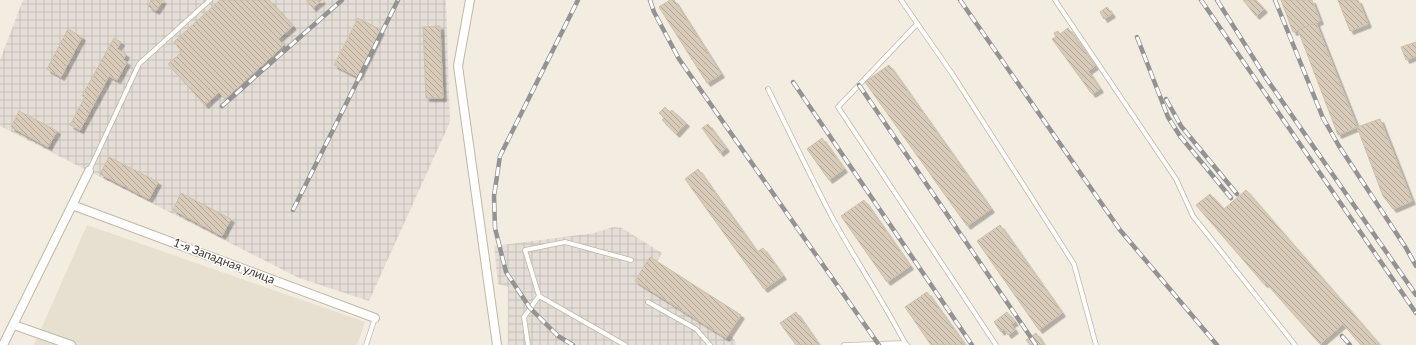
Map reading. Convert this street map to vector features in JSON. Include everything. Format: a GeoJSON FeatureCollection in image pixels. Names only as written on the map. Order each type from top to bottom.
{"type":"FeatureCollection","features":[{"type":"Feature","properties":{"kind":"street"},"geometry":{"type":"LineString","coordinates":[[470,0],[458,66],[498,345]]}},
{"type":"Feature","properties":{"kind":"street"},"geometry":{"type":"LineString","coordinates":[[3,345],[89,171]]}},
{"type":"Feature","properties":{"kind":"street","name":"1-я Западная улица"},"geometry":{"type":"LineString","coordinates":[[72,205],[375,318]]}},
{"type":"Feature","properties":{"kind":"street"},"geometry":{"type":"LineString","coordinates":[[14,324],[71,345]]}},
{"type":"Feature","properties":{"kind":"lane"},"geometry":{"type":"LineString","coordinates":[[89,171],[139,64],[210,0]]}},
{"type":"Feature","properties":{"kind":"lane"},"geometry":{"type":"LineString","coordinates":[[901,0],[953,75],[1074,264],[1096,345]]}},
{"type":"Feature","properties":{"kind":"lane"},"geometry":{"type":"LineString","coordinates":[[1055,0],[1176,179],[1193,216],[1295,345]]}},
{"type":"Feature","properties":{"kind":"lane"},"geometry":{"type":"LineString","coordinates":[[918,24],[838,107],[996,345]]}},
{"type":"Feature","properties":{"kind":"lane"},"geometry":{"type":"LineString","coordinates":[[768,89],[834,220],[906,344],[844,345]]}},
{"type":"Feature","properties":{"kind":"lane"},"geometry":{"type":"LineString","coordinates":[[625,345],[539,296],[525,250],[565,242],[631,260]]}},
{"type":"Feature","properties":{"kind":"lane"},"geometry":{"type":"LineString","coordinates":[[528,345],[524,317],[539,296]]}},
{"type":"Feature","properties":{"kind":"lane"},"geometry":{"type":"LineString","coordinates":[[648,302],[696,329],[710,345]]}},
{"type":"Feature","properties":{"kind":"lane"},"geometry":{"type":"LineString","coordinates":[[366,345],[375,318]]}},
{"type":"Feature","properties":{"kind":"shaded area"},"geometry":{"type":"Polygon","coordinates":[[[23,0],[446,0],[450,122],[369,301],[299,278],[0,126],[0,60],[23,0]]]}},
{"type":"Feature","properties":{"kind":"shaded area"},"geometry":{"type":"Polygon","coordinates":[[[87,225],[365,322],[357,345],[34,345],[87,225]]]}},
{"type":"Feature","properties":{"kind":"shaded area"},"geometry":{"type":"Polygon","coordinates":[[[614,227],[622,228],[662,253],[657,262],[741,315],[729,335],[735,340],[736,345],[508,345],[508,287],[498,284],[494,246],[594,233],[614,227]]]}},
{"type":"Feature","properties":{"kind":"building"},"geometry":{"type":"Polygon","coordinates":[[[150,0],[163,0],[156,11],[148,6],[151,1],[150,0]]]}},
{"type":"Feature","properties":{"kind":"building"},"geometry":{"type":"Polygon","coordinates":[[[220,0],[269,0],[293,26],[278,39],[284,45],[225,99],[219,92],[205,105],[168,64],[182,52],[174,42],[220,0]]]}},
{"type":"Feature","properties":{"kind":"building"},"geometry":{"type":"Polygon","coordinates":[[[306,0],[322,0],[313,8],[306,0]]]}},
{"type":"Feature","properties":{"kind":"building"},"geometry":{"type":"Polygon","coordinates":[[[670,0],[674,0],[721,74],[707,83],[659,7],[670,0]]]}},
{"type":"Feature","properties":{"kind":"building"},"geometry":{"type":"Polygon","coordinates":[[[1243,0],[1256,0],[1264,9],[1256,16],[1243,0]]]}},
{"type":"Feature","properties":{"kind":"building"},"geometry":{"type":"Polygon","coordinates":[[[1281,0],[1312,0],[1320,21],[1293,32],[1281,0]]]}},
{"type":"Feature","properties":{"kind":"building"},"geometry":{"type":"Polygon","coordinates":[[[1338,0],[1358,0],[1368,24],[1350,31],[1338,0]]]}},
{"type":"Feature","properties":{"kind":"building"},"geometry":{"type":"Polygon","coordinates":[[[1107,7],[1112,14],[1104,19],[1100,12],[1107,7]]]}},
{"type":"Feature","properties":{"kind":"building"},"geometry":{"type":"Polygon","coordinates":[[[358,18],[381,30],[358,77],[334,65],[358,18]]]}},
{"type":"Feature","properties":{"kind":"building"},"geometry":{"type":"Polygon","coordinates":[[[1316,23],[1357,127],[1338,135],[1298,30],[1316,23]]]}},
{"type":"Feature","properties":{"kind":"building"},"geometry":{"type":"Polygon","coordinates":[[[440,26],[443,98],[426,98],[423,27],[440,26]]]}},
{"type":"Feature","properties":{"kind":"building"},"geometry":{"type":"Polygon","coordinates":[[[1068,28],[1095,66],[1088,71],[1100,89],[1092,94],[1052,39],[1056,37],[1054,33],[1058,31],[1060,34],[1068,28]]]}},
{"type":"Feature","properties":{"kind":"building"},"geometry":{"type":"Polygon","coordinates":[[[68,29],[82,37],[61,77],[47,69],[68,29]]]}},
{"type":"Feature","properties":{"kind":"building"},"geometry":{"type":"Polygon","coordinates":[[[114,38],[121,42],[117,49],[126,54],[123,60],[127,62],[117,80],[109,76],[80,130],[70,125],[85,97],[82,96],[114,38]]]}},
{"type":"Feature","properties":{"kind":"building"},"geometry":{"type":"Polygon","coordinates":[[[1416,42],[1416,56],[1406,60],[1401,47],[1416,42]]]}},
{"type":"Feature","properties":{"kind":"building"},"geometry":{"type":"Polygon","coordinates":[[[889,65],[991,209],[967,226],[865,82],[889,65]]]}},
{"type":"Feature","properties":{"kind":"building"},"geometry":{"type":"Polygon","coordinates":[[[665,107],[670,112],[672,110],[686,123],[676,134],[662,120],[664,118],[659,113],[665,107]]]}},
{"type":"Feature","properties":{"kind":"building"},"geometry":{"type":"Polygon","coordinates":[[[19,111],[57,131],[48,147],[11,127],[19,111]]]}},
{"type":"Feature","properties":{"kind":"building"},"geometry":{"type":"Polygon","coordinates":[[[1380,119],[1412,201],[1393,209],[1383,196],[1357,127],[1380,119]]]}},
{"type":"Feature","properties":{"kind":"building"},"geometry":{"type":"Polygon","coordinates":[[[708,124],[726,148],[720,153],[702,128],[708,124]]]}},
{"type":"Feature","properties":{"kind":"building"},"geometry":{"type":"Polygon","coordinates":[[[822,138],[844,169],[829,180],[807,149],[822,138]]]}},
{"type":"Feature","properties":{"kind":"building"},"geometry":{"type":"Polygon","coordinates":[[[109,157],[158,182],[149,199],[100,174],[109,157]]]}},
{"type":"Feature","properties":{"kind":"building"},"geometry":{"type":"Polygon","coordinates":[[[698,169],[757,252],[763,248],[783,276],[764,289],[685,179],[698,169]]]}},
{"type":"Feature","properties":{"kind":"building"},"geometry":{"type":"Polygon","coordinates":[[[1246,190],[1380,345],[1361,345],[1343,324],[1320,344],[1266,283],[1264,284],[1196,205],[1210,194],[1224,209],[1246,190]]]}},
{"type":"Feature","properties":{"kind":"building"},"geometry":{"type":"Polygon","coordinates":[[[181,193],[231,219],[222,236],[173,210],[181,193]]]}},
{"type":"Feature","properties":{"kind":"building"},"geometry":{"type":"Polygon","coordinates":[[[864,200],[910,266],[887,282],[841,216],[864,200]]]}},
{"type":"Feature","properties":{"kind":"building"},"geometry":{"type":"Polygon","coordinates":[[[1000,225],[1062,313],[1039,330],[977,241],[1000,225]]]}},
{"type":"Feature","properties":{"kind":"building"},"geometry":{"type":"Polygon","coordinates":[[[650,257],[741,315],[726,338],[635,281],[650,257]]]}},
{"type":"Feature","properties":{"kind":"building"},"geometry":{"type":"Polygon","coordinates":[[[927,292],[965,345],[931,345],[905,307],[927,292]]]}},
{"type":"Feature","properties":{"kind":"building"},"geometry":{"type":"Polygon","coordinates":[[[796,312],[819,345],[796,345],[780,323],[796,312]]]}},
{"type":"Feature","properties":{"kind":"building"},"geometry":{"type":"Polygon","coordinates":[[[1007,312],[1015,322],[1011,324],[1015,330],[1008,335],[1004,329],[1001,332],[994,322],[1007,312]]]}},
{"type":"Feature","properties":{"kind":"building"},"geometry":{"type":"Polygon","coordinates":[[[1036,333],[1044,345],[1030,345],[1026,340],[1036,333]]]}},
{"type":"Feature","properties":{"kind":"railway"},"geometry":{"type":"LineString","coordinates":[[222,106],[342,0]]}},
{"type":"Feature","properties":{"kind":"railway"},"geometry":{"type":"LineString","coordinates":[[293,210],[398,0]]}},
{"type":"Feature","properties":{"kind":"railway"},"geometry":{"type":"LineString","coordinates":[[573,345],[558,336],[530,308],[506,272],[495,228],[494,196],[500,156],[578,0]]}},
{"type":"Feature","properties":{"kind":"railway"},"geometry":{"type":"LineString","coordinates":[[650,0],[654,12],[679,59],[879,345]]}},
{"type":"Feature","properties":{"kind":"railway"},"geometry":{"type":"LineString","coordinates":[[960,0],[1120,230],[1217,345]]}},
{"type":"Feature","properties":{"kind":"railway"},"geometry":{"type":"LineString","coordinates":[[1201,0],[1416,313]]}},
{"type":"Feature","properties":{"kind":"railway"},"geometry":{"type":"LineString","coordinates":[[1217,0],[1266,78],[1416,295]]}},
{"type":"Feature","properties":{"kind":"railway"},"geometry":{"type":"LineString","coordinates":[[1275,0],[1323,118],[1339,146],[1406,248],[1416,266]]}},
{"type":"Feature","properties":{"kind":"railway"},"geometry":{"type":"LineString","coordinates":[[1137,37],[1168,117],[1180,136],[1231,198]]}},
{"type":"Feature","properties":{"kind":"railway"},"geometry":{"type":"LineString","coordinates":[[793,82],[972,345]]}},
{"type":"Feature","properties":{"kind":"railway"},"geometry":{"type":"LineString","coordinates":[[859,85],[1036,345]]}},
{"type":"Feature","properties":{"kind":"railway"},"geometry":{"type":"LineString","coordinates":[[1166,99],[1181,126],[1237,194]]}},
{"type":"Feature","properties":{"kind":"railway"},"geometry":{"type":"LineString","coordinates":[[1342,336],[1350,345]]}}]}
